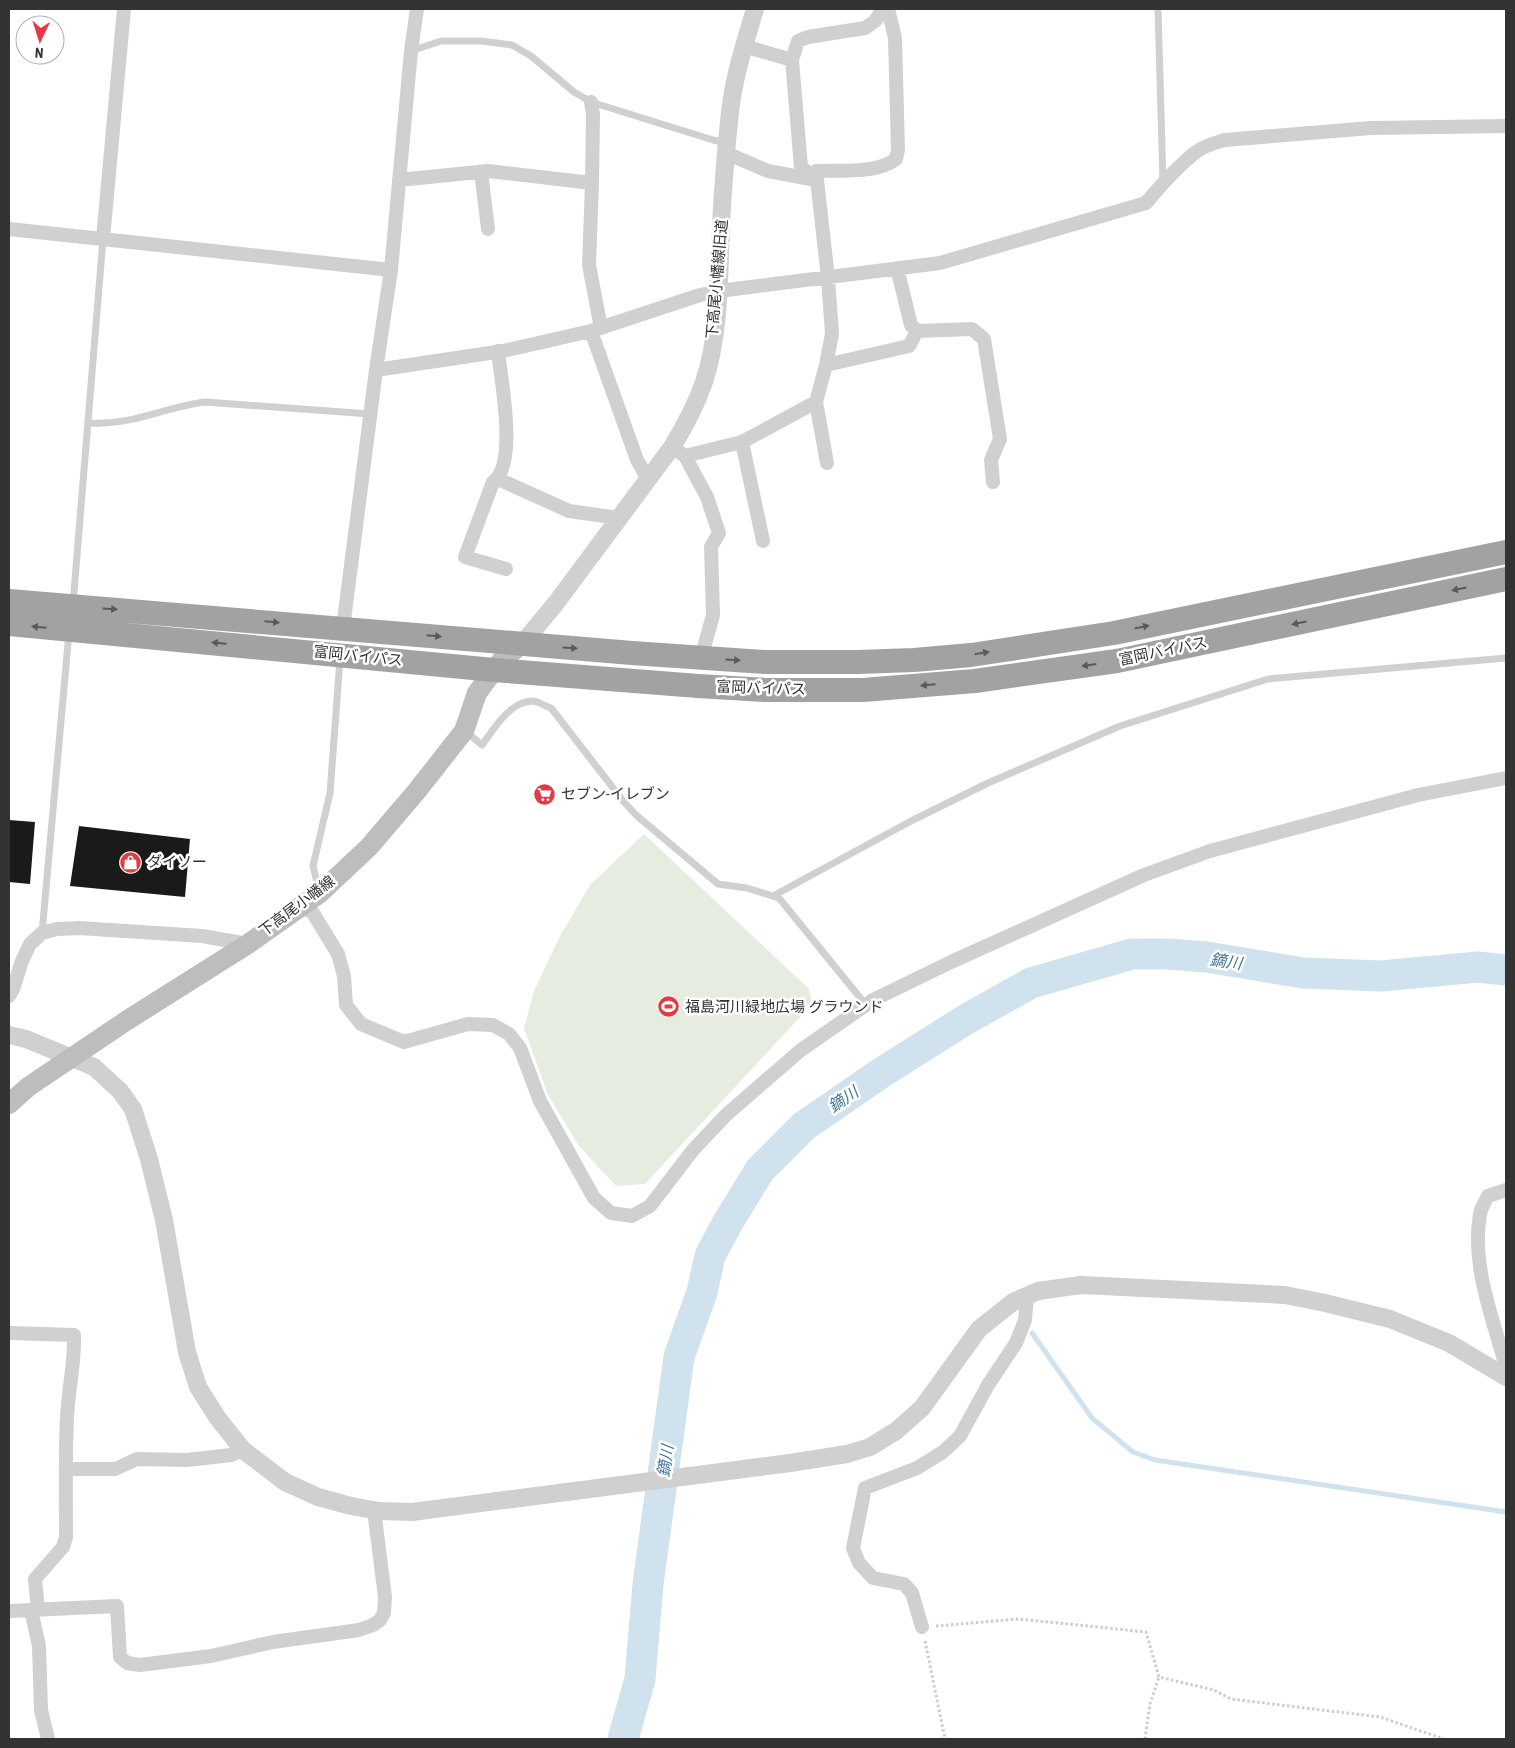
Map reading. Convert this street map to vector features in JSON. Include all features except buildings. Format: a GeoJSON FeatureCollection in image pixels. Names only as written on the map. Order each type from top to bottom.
{"type":"FeatureCollection","features":[{"type":"Feature","properties":{"kind":"highway","name":"富岡バイパス"},"geometry":{"type":"LineString","coordinates":[[9,601],[700,658],[811,663],[914,660],[971,655],[1114,633],[1506,552]]}},
{"type":"Feature","properties":{"kind":"highway","name":"富岡バイパス"},"geometry":{"type":"LineString","coordinates":[[9,624],[494,670],[736,688],[854,690],[975,681],[1118,661],[1506,579]]}},
{"type":"Feature","properties":{"kind":"main road","name":"下高尾小幡線"},"geometry":{"type":"LineString","coordinates":[[9,1104],[28,1087],[126,1021],[248,944],[320,893],[380,835],[464,731],[477,693],[494,670],[522,644]]}},
{"type":"Feature","properties":{"kind":"street"},"geometry":{"type":"LineString","coordinates":[[103,238],[124,9]]}},
{"type":"Feature","properties":{"kind":"street"},"geometry":{"type":"LineString","coordinates":[[343,628],[370,414],[391,270],[411,51],[417,9]]}},
{"type":"Feature","properties":{"kind":"street","name":"下高尾小幡線旧道"},"geometry":{"type":"LineString","coordinates":[[522,644],[556,602],[648,479],[679,451],[686,424],[704,383],[719,291],[727,148],[734,86],[755,9]]}},
{"type":"Feature","properties":{"kind":"street"},"geometry":{"type":"LineString","coordinates":[[817,180],[801,168],[792,60],[798,41],[808,37],[865,28],[875,20],[883,9]]}},
{"type":"Feature","properties":{"kind":"street"},"geometry":{"type":"LineString","coordinates":[[827,463],[816,402],[832,334],[816,171],[878,168],[889,165],[896,159],[898,150],[894,38],[888,9]]}},
{"type":"Feature","properties":{"kind":"street"},"geometry":{"type":"LineString","coordinates":[[744,46],[792,60]]}},
{"type":"Feature","properties":{"kind":"street"},"geometry":{"type":"LineString","coordinates":[[591,102],[593,114],[592,183],[588,265],[596,330],[637,460],[648,479]]}},
{"type":"Feature","properties":{"kind":"street"},"geometry":{"type":"LineString","coordinates":[[376,370],[498,351],[596,330],[700,295],[719,291],[940,263],[1146,202],[1197,151],[1225,140],[1371,128],[1506,126]]}},
{"type":"Feature","properties":{"kind":"street"},"geometry":{"type":"LineString","coordinates":[[727,148],[768,171],[817,180]]}},
{"type":"Feature","properties":{"kind":"street"},"geometry":{"type":"LineString","coordinates":[[399,180],[488,171],[592,183]]}},
{"type":"Feature","properties":{"kind":"street"},"geometry":{"type":"LineString","coordinates":[[481,172],[488,229]]}},
{"type":"Feature","properties":{"kind":"street"},"geometry":{"type":"LineString","coordinates":[[9,229],[391,270]]}},
{"type":"Feature","properties":{"kind":"street"},"geometry":{"type":"LineString","coordinates":[[897,268],[911,325],[917,331],[972,330],[984,339],[1000,439],[991,460],[993,482]]}},
{"type":"Feature","properties":{"kind":"street"},"geometry":{"type":"LineString","coordinates":[[826,365],[909,346],[917,331]]}},
{"type":"Feature","properties":{"kind":"street"},"geometry":{"type":"LineString","coordinates":[[498,351],[507,447],[501,474],[492,482],[464,557],[506,569]]}},
{"type":"Feature","properties":{"kind":"street"},"geometry":{"type":"LineString","coordinates":[[700,658],[713,615],[711,547],[719,533],[707,497],[679,451],[742,442],[816,402]]}},
{"type":"Feature","properties":{"kind":"street"},"geometry":{"type":"LineString","coordinates":[[742,442],[763,541]]}},
{"type":"Feature","properties":{"kind":"street"},"geometry":{"type":"LineString","coordinates":[[498,478],[570,511],[619,518]]}},
{"type":"Feature","properties":{"kind":"street"},"geometry":{"type":"LineString","coordinates":[[302,906],[313,913],[338,954],[344,976],[346,1005],[361,1024],[404,1042],[468,1024],[493,1025],[509,1034],[520,1048],[540,1102],[594,1198],[611,1213],[632,1216],[650,1206],[693,1150],[726,1115],[801,1050],[873,1000],[951,962],[1144,876],[1210,851],[1418,795],[1506,778]]}},
{"type":"Feature","properties":{"kind":"street"},"geometry":{"type":"LineString","coordinates":[[9,996],[30,944],[42,933],[57,929],[79,928],[202,936],[248,944]]}},
{"type":"Feature","properties":{"kind":"street"},"geometry":{"type":"LineString","coordinates":[[9,1034],[94,1067],[120,1091],[133,1109],[145,1144],[164,1220],[187,1352],[198,1387],[217,1417],[243,1450],[285,1482],[318,1497],[351,1506],[374,1510],[412,1512],[847,1454],[870,1447],[896,1431],[922,1408],[979,1329],[1013,1302],[1038,1291],[1082,1285],[1285,1295],[1390,1319],[1449,1343],[1506,1377]]}},
{"type":"Feature","properties":{"kind":"street"},"geometry":{"type":"LineString","coordinates":[[1506,1190],[1488,1196],[1481,1212],[1479,1233],[1484,1288],[1506,1367]]}},
{"type":"Feature","properties":{"kind":"street"},"geometry":{"type":"LineString","coordinates":[[922,1627],[912,1593],[904,1584],[874,1578],[858,1563],[853,1548],[865,1488],[917,1468],[943,1452],[960,1436],[988,1385],[1016,1343],[1025,1320],[1027,1296]]}},
{"type":"Feature","properties":{"kind":"street"},"geometry":{"type":"LineString","coordinates":[[9,1333],[74,1335],[72,1379],[67,1416],[66,1537],[63,1546],[35,1578],[34,1610],[39,1646],[41,1710],[48,1739]]}},
{"type":"Feature","properties":{"kind":"street"},"geometry":{"type":"LineString","coordinates":[[67,1469],[115,1469],[137,1459],[187,1460],[230,1455],[243,1450]]}},
{"type":"Feature","properties":{"kind":"street"},"geometry":{"type":"LineString","coordinates":[[9,1612],[117,1606],[120,1657],[127,1663],[140,1665],[211,1656],[273,1642],[359,1630],[373,1625],[380,1620],[384,1613],[385,1597],[374,1510]]}},
{"type":"Feature","properties":{"kind":"lane"},"geometry":{"type":"LineString","coordinates":[[1158,9],[1163,183]]}},
{"type":"Feature","properties":{"kind":"lane"},"geometry":{"type":"LineString","coordinates":[[411,51],[441,41],[481,41],[512,45],[531,56],[574,92],[591,102],[713,140],[727,148]]}},
{"type":"Feature","properties":{"kind":"lane"},"geometry":{"type":"LineString","coordinates":[[73,606],[103,238]]}},
{"type":"Feature","properties":{"kind":"lane"},"geometry":{"type":"LineString","coordinates":[[88,423],[101,424],[136,419],[190,404],[205,402],[370,414]]}},
{"type":"Feature","properties":{"kind":"lane"},"geometry":{"type":"LineString","coordinates":[[42,933],[70,630]]}},
{"type":"Feature","properties":{"kind":"lane"},"geometry":{"type":"LineString","coordinates":[[320,893],[313,866],[330,793],[341,654]]}},
{"type":"Feature","properties":{"kind":"lane"},"geometry":{"type":"LineString","coordinates":[[773,896],[911,821],[988,783],[1120,726],[1268,679],[1506,658]]}},
{"type":"Feature","properties":{"kind":"lane"},"geometry":{"type":"LineString","coordinates":[[464,731],[482,745],[508,712],[522,703],[534,701],[551,708],[636,815],[718,884],[747,888],[779,898],[866,1006]]}},
{"type":"Feature","properties":{"kind":"path"},"geometry":{"type":"LineString","coordinates":[[945,1739],[922,1627],[1018,1619],[1146,1632],[1159,1677],[1150,1704],[1144,1739]]}},
{"type":"Feature","properties":{"kind":"path"},"geometry":{"type":"LineString","coordinates":[[1159,1677],[1214,1690],[1231,1698],[1380,1717],[1444,1739]]}},
{"type":"Feature","properties":{"kind":"shaded area","name":"福島河川緑地広場 グラウンド"},"geometry":{"type":"Polygon","coordinates":[[[644,834],[809,989],[812,1004],[645,1184],[616,1186],[579,1146],[548,1095],[524,1028],[534,991],[560,936],[590,885],[644,834]]]}},
{"type":"Feature","properties":{"kind":"waterway","name":"鏑川"},"geometry":{"type":"LineString","coordinates":[[623,1739],[640,1679],[648,1584],[679,1357],[702,1292],[710,1256],[728,1222],[760,1170],[804,1126],[881,1073],[965,1020],[1031,983],[1132,954],[1207,957],[1303,973],[1381,976],[1478,967],[1506,970]]}},
{"type":"Feature","properties":{"kind":"waterway"},"geometry":{"type":"LineString","coordinates":[[1032,1333],[1092,1418],[1133,1452],[1155,1460],[1506,1512]]}},
{"type":"Feature","properties":{"kind":"place","name":"セブン-イレブン"},"geometry":{"type":"Point","coordinates":[545,794]}},
{"type":"Feature","properties":{"kind":"place","name":"ダイソー"},"geometry":{"type":"Point","coordinates":[131,862]}},
{"type":"Feature","properties":{"kind":"place","name":"福島河川緑地広場 グラウンド"},"geometry":{"type":"Point","coordinates":[669,1007]}}]}
